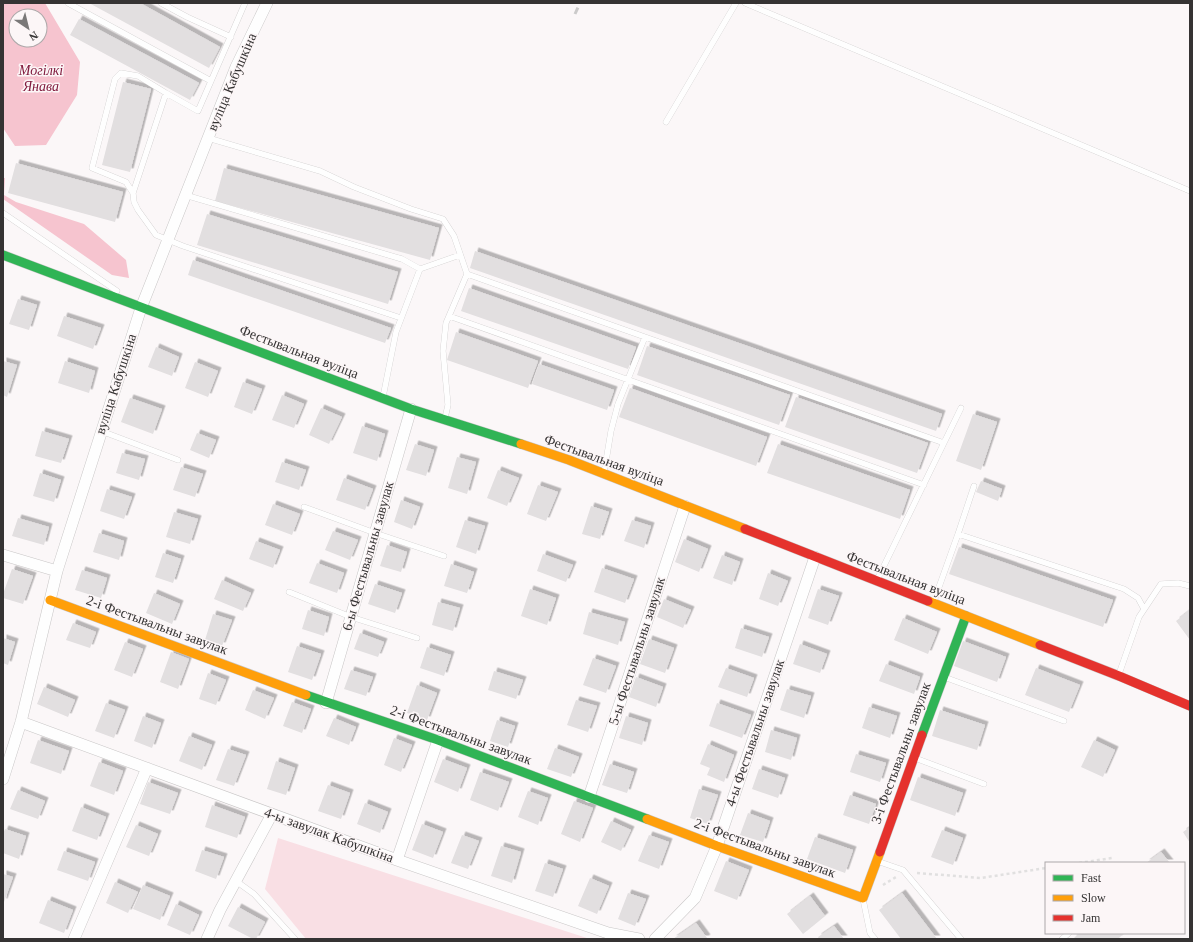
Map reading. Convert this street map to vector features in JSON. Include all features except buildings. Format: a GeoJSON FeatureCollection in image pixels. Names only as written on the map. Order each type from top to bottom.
{"type":"FeatureCollection","features":[{"type":"Feature","properties":{"kind":"street","name":"вуліца Кабушкіна"},"geometry":{"type":"LineString","coordinates":[[3,779],[21,722],[57,571],[100,431],[141,308],[236,68],[267,3]]}},
{"type":"Feature","properties":{"kind":"street","name":"Фестывальная вуліца"},"geometry":{"type":"LineString","coordinates":[[3,256],[382,399],[569,460],[1118,676],[1190,706]]}},
{"type":"Feature","properties":{"kind":"street","name":"6-ы Фестывальны завулак"},"geometry":{"type":"LineString","coordinates":[[326,703],[411,409]]}},
{"type":"Feature","properties":{"kind":"street","name":"5-ы Фестывальны завулак"},"geometry":{"type":"LineString","coordinates":[[589,797],[685,506]]}},
{"type":"Feature","properties":{"kind":"street"},"geometry":{"type":"LineString","coordinates":[[3,555],[57,571]]}},
{"type":"Feature","properties":{"kind":"street","name":"4-ы Фестывальны завулак"},"geometry":{"type":"LineString","coordinates":[[655,939],[695,898],[717,846],[815,557]]}},
{"type":"Feature","properties":{"kind":"street","name":"2-і Фестывальны завулак"},"geometry":{"type":"LineString","coordinates":[[50,600],[326,703],[438,740],[717,846],[863,898]]}},
{"type":"Feature","properties":{"kind":"street","name":"3-і Фестывальны завулак"},"geometry":{"type":"LineString","coordinates":[[863,898],[966,616]]}},
{"type":"Feature","properties":{"kind":"street","name":"4-ы завулак Кабушкіна"},"geometry":{"type":"LineString","coordinates":[[21,722],[397,860],[608,933],[639,939]]}},
{"type":"Feature","properties":{"kind":"street"},"geometry":{"type":"LineString","coordinates":[[397,860],[438,740]]}},
{"type":"Feature","properties":{"kind":"street"},"geometry":{"type":"LineString","coordinates":[[74,939],[147,768]]}},
{"type":"Feature","properties":{"kind":"street"},"geometry":{"type":"LineString","coordinates":[[207,939],[220,910],[272,814]]}},
{"type":"Feature","properties":{"kind":"lane"},"geometry":{"type":"LineString","coordinates":[[68,3],[211,82]]}},
{"type":"Feature","properties":{"kind":"lane"},"geometry":{"type":"LineString","coordinates":[[161,3],[187,17],[231,37]]}},
{"type":"Feature","properties":{"kind":"lane"},"geometry":{"type":"LineString","coordinates":[[133,193],[126,182],[92,168],[115,79],[122,73],[138,76],[198,111],[245,3]]}},
{"type":"Feature","properties":{"kind":"lane"},"geometry":{"type":"LineString","coordinates":[[666,122],[736,3]]}},
{"type":"Feature","properties":{"kind":"lane"},"geometry":{"type":"LineString","coordinates":[[745,3],[1190,191]]}},
{"type":"Feature","properties":{"kind":"lane"},"geometry":{"type":"LineString","coordinates":[[166,93],[133,193],[134,202],[138,210],[156,235],[183,246],[401,318]]}},
{"type":"Feature","properties":{"kind":"lane"},"geometry":{"type":"LineString","coordinates":[[208,138],[320,171],[354,187],[411,209],[443,219],[454,236],[467,274],[446,323],[443,351],[448,404],[444,420]]}},
{"type":"Feature","properties":{"kind":"lane"},"geometry":{"type":"LineString","coordinates":[[185,195],[402,259],[420,269],[460,255]]}},
{"type":"Feature","properties":{"kind":"lane"},"geometry":{"type":"LineString","coordinates":[[3,213],[141,308]]}},
{"type":"Feature","properties":{"kind":"lane"},"geometry":{"type":"LineString","coordinates":[[382,399],[396,332],[420,269]]}},
{"type":"Feature","properties":{"kind":"lane"},"geometry":{"type":"LineString","coordinates":[[467,274],[944,443]]}},
{"type":"Feature","properties":{"kind":"lane"},"geometry":{"type":"LineString","coordinates":[[449,316],[924,485]]}},
{"type":"Feature","properties":{"kind":"lane"},"geometry":{"type":"LineString","coordinates":[[604,474],[610,431],[618,404],[645,337]]}},
{"type":"Feature","properties":{"kind":"lane"},"geometry":{"type":"LineString","coordinates":[[877,581],[961,408]]}},
{"type":"Feature","properties":{"kind":"lane"},"geometry":{"type":"LineString","coordinates":[[100,431],[178,460]]}},
{"type":"Feature","properties":{"kind":"lane"},"geometry":{"type":"LineString","coordinates":[[934,604],[974,486]]}},
{"type":"Feature","properties":{"kind":"lane"},"geometry":{"type":"LineString","coordinates":[[304,507],[444,556]]}},
{"type":"Feature","properties":{"kind":"lane"},"geometry":{"type":"LineString","coordinates":[[958,534],[1124,589],[1138,598],[1144,609]]}},
{"type":"Feature","properties":{"kind":"lane"},"geometry":{"type":"LineString","coordinates":[[1118,676],[1139,617],[1161,584],[1178,583],[1190,586]]}},
{"type":"Feature","properties":{"kind":"lane"},"geometry":{"type":"LineString","coordinates":[[289,592],[351,617],[417,638]]}},
{"type":"Feature","properties":{"kind":"lane"},"geometry":{"type":"LineString","coordinates":[[944,677],[1064,721]]}},
{"type":"Feature","properties":{"kind":"lane"},"geometry":{"type":"LineString","coordinates":[[915,758],[984,784]]}},
{"type":"Feature","properties":{"kind":"lane"},"geometry":{"type":"LineString","coordinates":[[877,860],[903,870],[961,939]]}},
{"type":"Feature","properties":{"kind":"lane"},"geometry":{"type":"LineString","coordinates":[[236,881],[254,894],[295,939]]}},
{"type":"Feature","properties":{"kind":"lane"},"geometry":{"type":"LineString","coordinates":[[863,898],[870,933],[875,939]]}},
{"type":"Feature","properties":{"kind":"path"},"geometry":{"type":"LineString","coordinates":[[1086,862],[1112,858]]}},
{"type":"Feature","properties":{"kind":"path"},"geometry":{"type":"LineString","coordinates":[[881,887],[904,872],[981,878],[1045,868]]}},
{"type":"Feature","properties":{"kind":"shaded area"},"geometry":{"type":"Polygon","coordinates":[[[278,838],[590,939],[306,939],[265,889],[278,838]]]}},
{"type":"Feature","properties":{"kind":"green space","name":"Могілкі Янава"},"geometry":{"type":"Polygon","coordinates":[[[3,3],[45,3],[48,8],[8,8],[8,48],[48,48],[48,8],[80,62],[77,95],[46,145],[15,146],[3,128],[3,3]]]}},
{"type":"Feature","properties":{"kind":"green space"},"geometry":{"type":"Polygon","coordinates":[[[3,178],[5,178],[4,195],[16,202],[84,224],[126,260],[129,278],[112,275],[3,199],[3,178]]]}},
{"type":"Feature","properties":{"kind":"railway"},"geometry":{"type":"LineString","coordinates":[[575,14],[580,3]]}},
{"type":"Feature","properties":{"kind":"traffic: fast"},"geometry":{"type":"LineString","coordinates":[[3,255],[411,409],[521,444]]}},
{"type":"Feature","properties":{"kind":"traffic: fast"},"geometry":{"type":"LineString","coordinates":[[922,735],[966,616]]}},
{"type":"Feature","properties":{"kind":"traffic: fast"},"geometry":{"type":"LineString","coordinates":[[306,695],[438,740],[647,819]]}},
{"type":"Feature","properties":{"kind":"traffic: slow"},"geometry":{"type":"LineString","coordinates":[[521,444],[569,460],[745,529]]}},
{"type":"Feature","properties":{"kind":"traffic: slow"},"geometry":{"type":"LineString","coordinates":[[50,600],[306,695]]}},
{"type":"Feature","properties":{"kind":"traffic: slow"},"geometry":{"type":"LineString","coordinates":[[928,601],[1040,645]]}},
{"type":"Feature","properties":{"kind":"traffic: slow"},"geometry":{"type":"LineString","coordinates":[[647,819],[717,846],[863,898],[880,852]]}},
{"type":"Feature","properties":{"kind":"traffic: jam"},"geometry":{"type":"LineString","coordinates":[[745,529],[928,601]]}},
{"type":"Feature","properties":{"kind":"traffic: jam"},"geometry":{"type":"LineString","coordinates":[[1040,645],[1190,706]]}},
{"type":"Feature","properties":{"kind":"traffic: jam"},"geometry":{"type":"LineString","coordinates":[[880,852],[922,735]]}}]}
